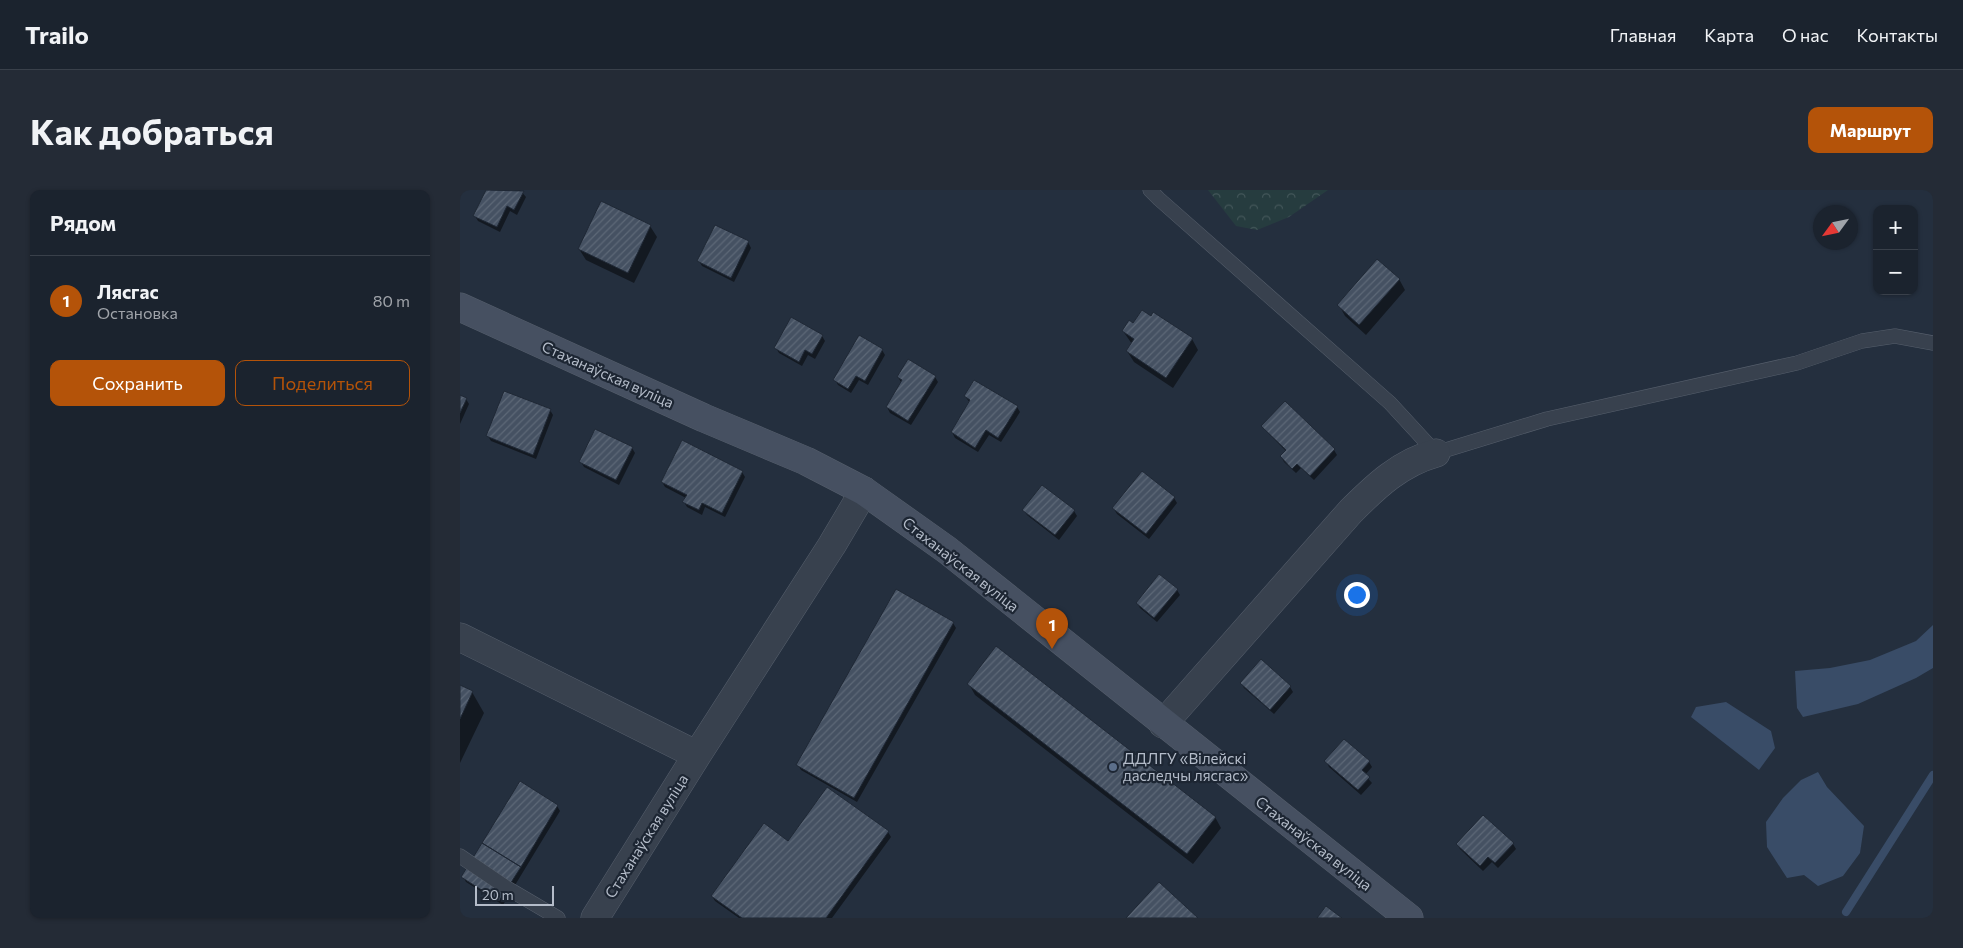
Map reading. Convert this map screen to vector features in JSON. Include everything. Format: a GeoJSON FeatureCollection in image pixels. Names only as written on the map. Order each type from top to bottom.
{"type":"FeatureCollection","features":[{"type":"Feature","properties":{"kind":"street","name":"Стаханаўская вуліца"},"geometry":{"type":"LineString","coordinates":[[460,307],[704,418],[806,461],[864,491],[946,550],[1409,918]]}},
{"type":"Feature","properties":{"kind":"street"},"geometry":{"type":"LineString","coordinates":[[1163,724],[1378,484],[1405,465],[1436,453]]}},
{"type":"Feature","properties":{"kind":"street","name":"Стаханаўская вуліца"},"geometry":{"type":"LineString","coordinates":[[595,918],[832,545],[864,491]]}},
{"type":"Feature","properties":{"kind":"street"},"geometry":{"type":"LineString","coordinates":[[460,637],[697,755]]}},
{"type":"Feature","properties":{"kind":"lane"},"geometry":{"type":"LineString","coordinates":[[1150,190],[1390,403],[1436,453],[1547,419],[1797,363],[1862,341],[1894,336],[1933,344]]}},
{"type":"Feature","properties":{"kind":"lane"},"geometry":{"type":"LineString","coordinates":[[460,856],[507,888],[558,918]]}},
{"type":"Feature","properties":{"kind":"green space"},"geometry":{"type":"Polygon","coordinates":[[[1208,190],[1328,190],[1289,217],[1257,230],[1236,226],[1208,190]]]}},
{"type":"Feature","properties":{"kind":"water"},"geometry":{"type":"Polygon","coordinates":[[[1933,625],[1933,668],[1916,678],[1858,704],[1803,717],[1797,708],[1795,671],[1830,668],[1870,660],[1916,641],[1933,625]]]}},
{"type":"Feature","properties":{"kind":"water"},"geometry":{"type":"Polygon","coordinates":[[[1726,702],[1771,731],[1775,748],[1759,770],[1691,717],[1696,707],[1726,702]]]}},
{"type":"Feature","properties":{"kind":"water"},"geometry":{"type":"Polygon","coordinates":[[[1818,772],[1827,787],[1864,826],[1860,853],[1843,876],[1818,886],[1804,875],[1787,878],[1767,847],[1766,822],[1783,798],[1801,780],[1818,772]]]}},
{"type":"Feature","properties":{"kind":"building"},"geometry":{"type":"Polygon","coordinates":[[[486,190],[524,191],[514,210],[507,206],[497,227],[473,216],[486,190]]]}},
{"type":"Feature","properties":{"kind":"building"},"geometry":{"type":"Polygon","coordinates":[[[601,201],[651,225],[628,273],[578,249],[601,201]]]}},
{"type":"Feature","properties":{"kind":"building"},"geometry":{"type":"Polygon","coordinates":[[[715,225],[749,241],[731,278],[697,261],[715,225]]]}},
{"type":"Feature","properties":{"kind":"building"},"geometry":{"type":"Polygon","coordinates":[[[1377,259],[1400,279],[1359,325],[1337,305],[1377,259]]]}},
{"type":"Feature","properties":{"kind":"building"},"geometry":{"type":"Polygon","coordinates":[[[1142,310],[1151,316],[1153,312],[1193,338],[1166,378],[1126,351],[1134,339],[1122,331],[1129,320],[1133,323],[1142,310]]]}},
{"type":"Feature","properties":{"kind":"building"},"geometry":{"type":"Polygon","coordinates":[[[791,317],[823,335],[812,354],[805,350],[799,362],[774,348],[791,317]]]}},
{"type":"Feature","properties":{"kind":"building"},"geometry":{"type":"Polygon","coordinates":[[[859,335],[883,349],[865,381],[856,376],[848,389],[833,380],[859,335]]]}},
{"type":"Feature","properties":{"kind":"building"},"geometry":{"type":"Polygon","coordinates":[[[908,359],[936,376],[908,421],[886,407],[902,380],[897,377],[908,359]]]}},
{"type":"Feature","properties":{"kind":"building"},"geometry":{"type":"Polygon","coordinates":[[[974,380],[1018,406],[998,438],[986,430],[975,448],[951,432],[970,400],[964,396],[974,380]]]}},
{"type":"Feature","properties":{"kind":"building"},"geometry":{"type":"Polygon","coordinates":[[[504,391],[551,409],[533,455],[486,436],[504,391]]]}},
{"type":"Feature","properties":{"kind":"building"},"geometry":{"type":"Polygon","coordinates":[[[460,395],[467,398],[460,413],[460,395]]]}},
{"type":"Feature","properties":{"kind":"building"},"geometry":{"type":"Polygon","coordinates":[[[1285,401],[1335,449],[1310,476],[1297,464],[1292,469],[1280,456],[1286,450],[1261,426],[1285,401]]]}},
{"type":"Feature","properties":{"kind":"building"},"geometry":{"type":"Polygon","coordinates":[[[595,429],[633,447],[616,480],[579,462],[595,429]]]}},
{"type":"Feature","properties":{"kind":"building"},"geometry":{"type":"Polygon","coordinates":[[[682,440],[743,471],[722,513],[702,503],[699,510],[682,502],[687,495],[661,482],[682,440]]]}},
{"type":"Feature","properties":{"kind":"building"},"geometry":{"type":"Polygon","coordinates":[[[1142,471],[1175,497],[1146,534],[1112,508],[1142,471]]]}},
{"type":"Feature","properties":{"kind":"building"},"geometry":{"type":"Polygon","coordinates":[[[1042,485],[1075,510],[1055,535],[1022,510],[1042,485]]]}},
{"type":"Feature","properties":{"kind":"building"},"geometry":{"type":"Polygon","coordinates":[[[1159,574],[1178,589],[1154,618],[1136,603],[1159,574]]]}},
{"type":"Feature","properties":{"kind":"building"},"geometry":{"type":"Polygon","coordinates":[[[896,589],[954,622],[854,798],[796,765],[896,589]]]}},
{"type":"Feature","properties":{"kind":"building","name":"ДДЛГУ «Вілейскі даследчы лясгас»"},"geometry":{"type":"Polygon","coordinates":[[[996,646],[1216,817],[1187,854],[967,684],[996,646]]]}},
{"type":"Feature","properties":{"kind":"building"},"geometry":{"type":"Polygon","coordinates":[[[1261,659],[1291,686],[1270,710],[1240,683],[1261,659]]]}},
{"type":"Feature","properties":{"kind":"building"},"geometry":{"type":"Polygon","coordinates":[[[460,685],[473,691],[460,719],[460,685]]]}},
{"type":"Feature","properties":{"kind":"building"},"geometry":{"type":"Polygon","coordinates":[[[1344,739],[1370,761],[1362,770],[1370,777],[1358,790],[1324,761],[1344,739]]]}},
{"type":"Feature","properties":{"kind":"building"},"geometry":{"type":"Polygon","coordinates":[[[520,781],[558,805],[521,867],[482,843],[520,781]]]}},
{"type":"Feature","properties":{"kind":"building"},"geometry":{"type":"Polygon","coordinates":[[[827,787],[889,831],[826,918],[742,918],[711,896],[764,823],[788,841],[827,787]]]}},
{"type":"Feature","properties":{"kind":"building"},"geometry":{"type":"Polygon","coordinates":[[[1483,815],[1514,843],[1495,863],[1488,857],[1480,866],[1456,844],[1483,815]]]}},
{"type":"Feature","properties":{"kind":"building"},"geometry":{"type":"Polygon","coordinates":[[[482,843],[521,867],[499,901],[461,877],[482,843]]]}},
{"type":"Feature","properties":{"kind":"building"},"geometry":{"type":"Polygon","coordinates":[[[1159,882],[1198,918],[1126,918],[1159,882]]]}},
{"type":"Feature","properties":{"kind":"building"},"geometry":{"type":"Polygon","coordinates":[[[1326,906],[1342,918],[1317,918],[1326,906]]]}},
{"type":"Feature","properties":{"kind":"waterway"},"geometry":{"type":"LineString","coordinates":[[1846,912],[1933,775]]}},
{"type":"Feature","properties":{"kind":"place","name":"Лясгас"},"geometry":{"type":"Point","coordinates":[1052,649]}},
{"type":"Feature","properties":{"kind":"place","name":"ДДЛГУ «Вілейскі даследчы лясгас»"},"geometry":{"type":"Point","coordinates":[1113,767]}}]}
